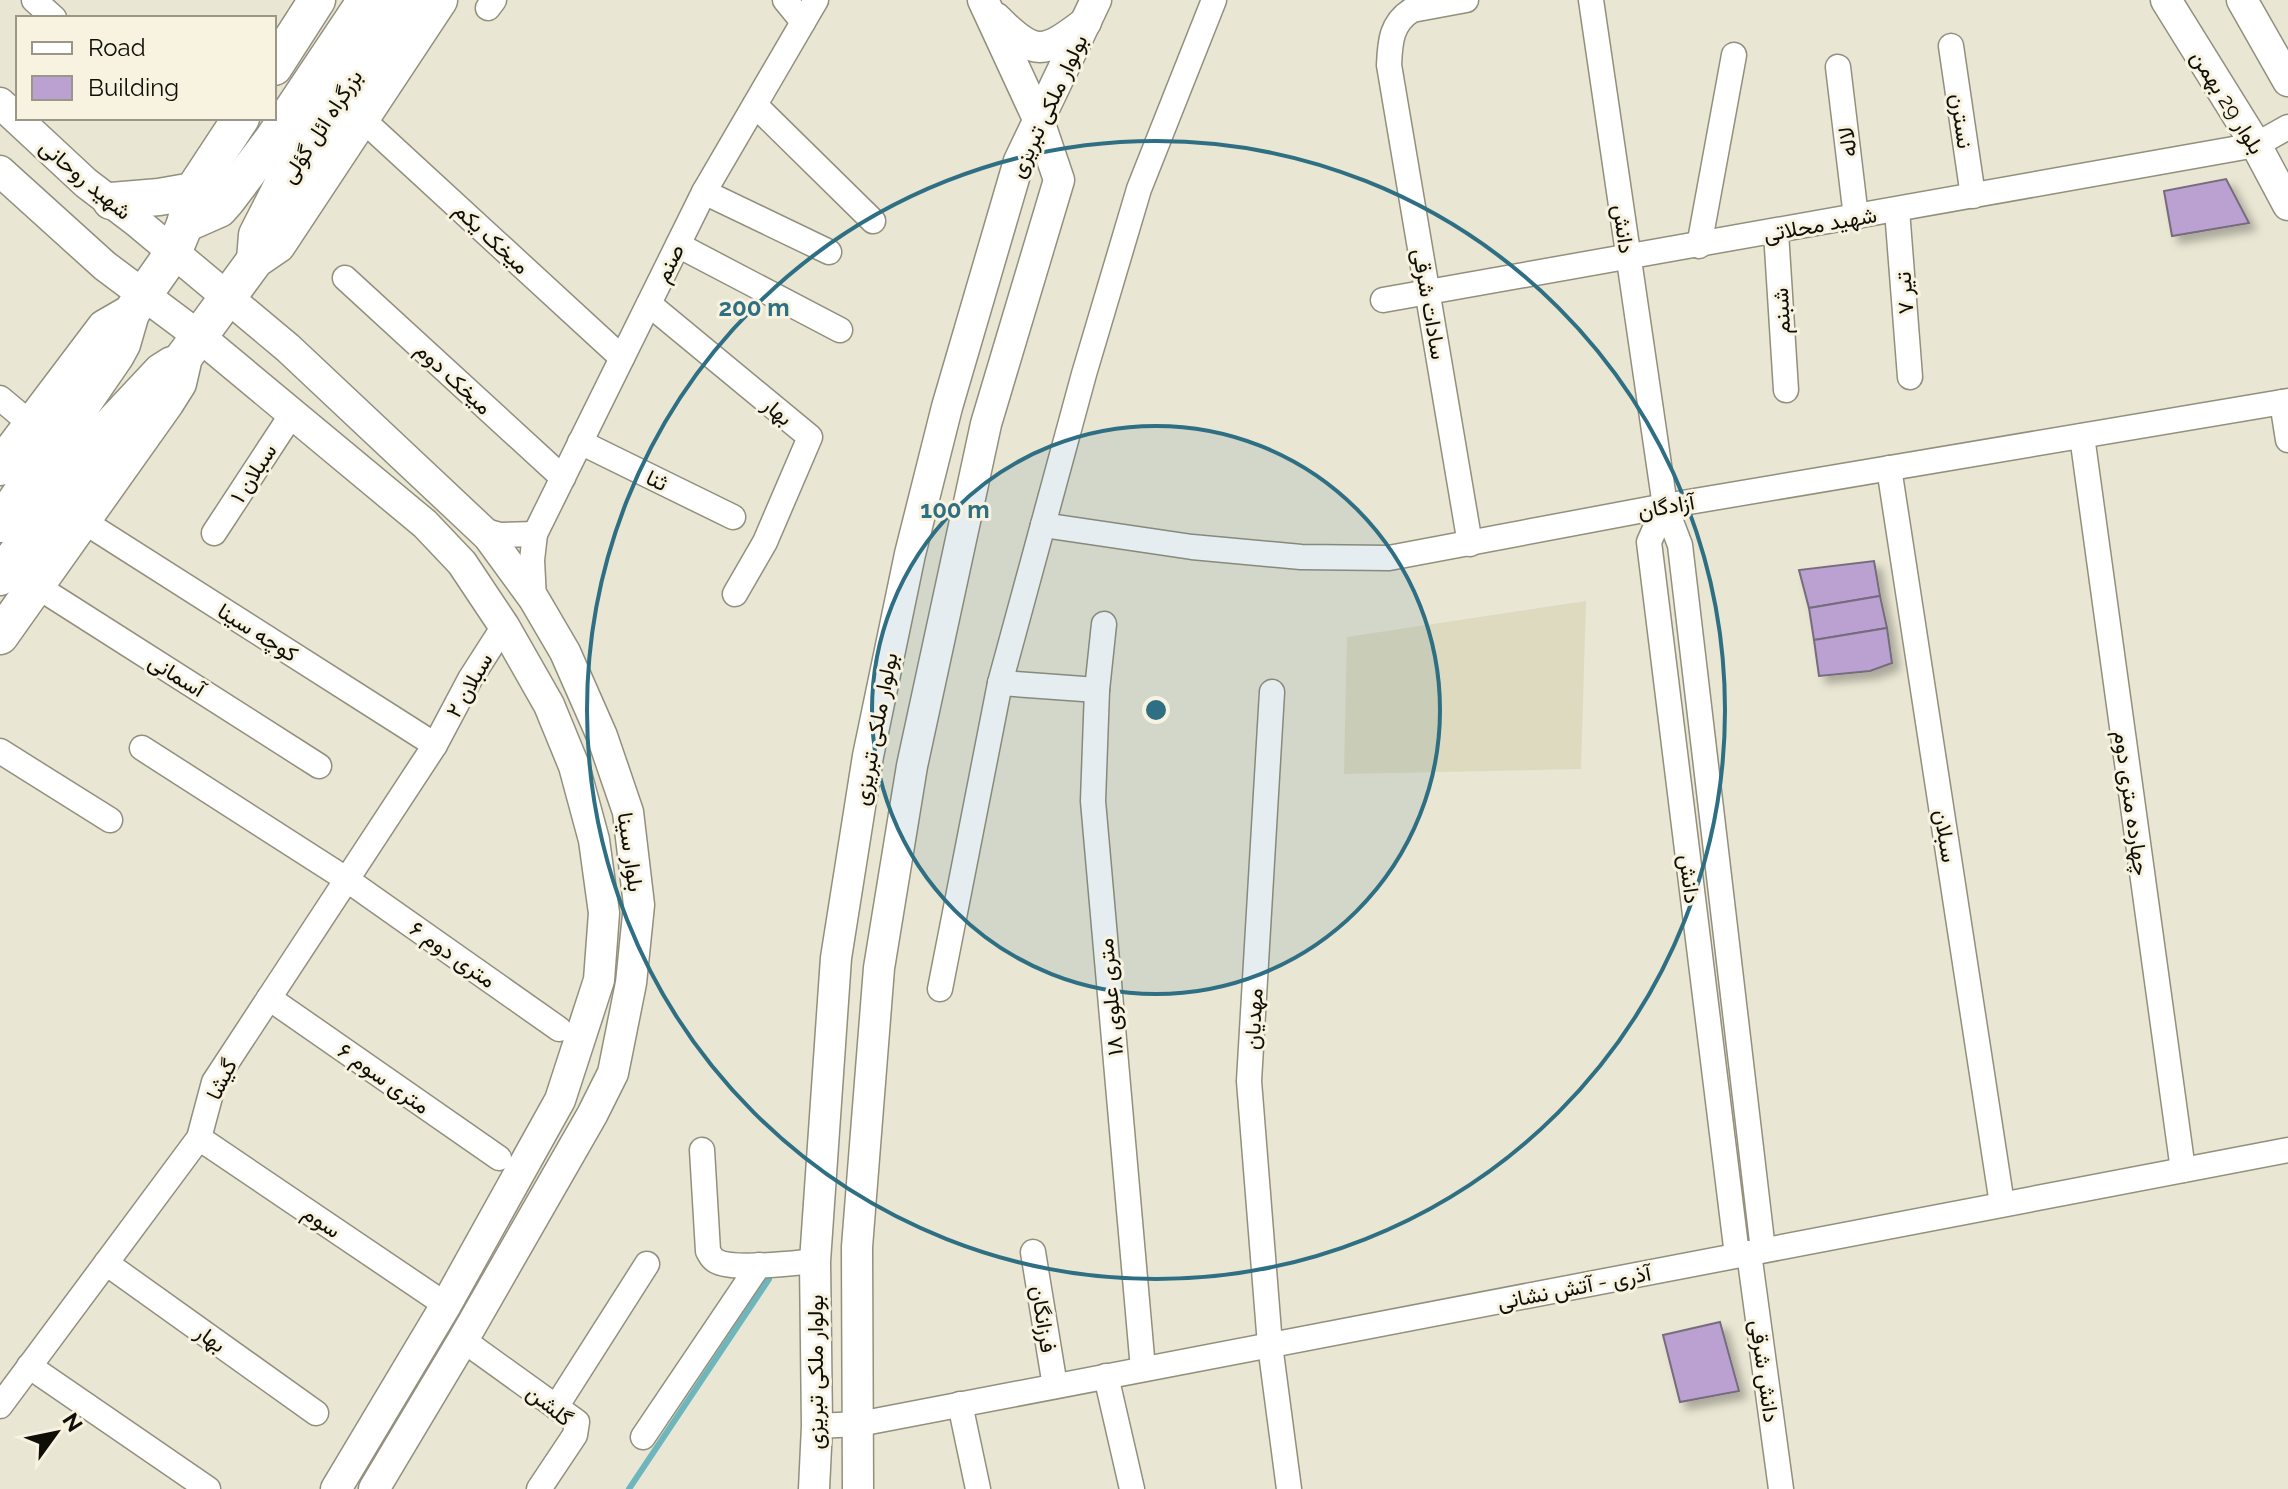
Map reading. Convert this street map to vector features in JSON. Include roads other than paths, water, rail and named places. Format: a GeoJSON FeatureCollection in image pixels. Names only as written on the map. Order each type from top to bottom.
{"type":"FeatureCollection","features":[{"type":"Feature","properties":{"kind":"highway"},"geometry":{"type":"LineString","coordinates":[[276,64],[317,0]]}},
{"type":"Feature","properties":{"kind":"highway","name":"بزرگراه ائل گؤلی"},"geometry":{"type":"LineString","coordinates":[[184,222],[219,209],[227,200],[273,139],[366,0]]}},
{"type":"Feature","properties":{"kind":"highway","name":"بزرگراه ائل گؤلی"},"geometry":{"type":"LineString","coordinates":[[255,260],[257,235],[291,168],[403,0]]}},
{"type":"Feature","properties":{"kind":"highway"},"geometry":{"type":"LineString","coordinates":[[0,636],[178,383],[192,347],[255,260],[277,245],[439,0]]}},
{"type":"Feature","properties":{"kind":"highway"},"geometry":{"type":"LineString","coordinates":[[0,577],[88,427],[137,304],[240,120]]}},
{"type":"Feature","properties":{"kind":"highway"},"geometry":{"type":"LineString","coordinates":[[111,201],[159,197],[184,222]]}},
{"type":"Feature","properties":{"kind":"highway"},"geometry":{"type":"LineString","coordinates":[[0,467],[105,328],[137,304]]}},
{"type":"Feature","properties":{"kind":"highway"},"geometry":{"type":"LineString","coordinates":[[0,524],[88,427],[192,347]]}},
{"type":"Feature","properties":{"kind":"main road","name":"بلوار 29 بهمن"},"geometry":{"type":"LineString","coordinates":[[2166,0],[2256,145],[2288,205]]}},
{"type":"Feature","properties":{"kind":"main road"},"geometry":{"type":"LineString","coordinates":[[2242,0],[2288,81]]}},
{"type":"Feature","properties":{"kind":"main road"},"geometry":{"type":"LineString","coordinates":[[985,4],[1012,35],[1036,48],[1060,42],[1092,11]]}},
{"type":"Feature","properties":{"kind":"main road"},"geometry":{"type":"LineString","coordinates":[[985,4],[1039,121]]}},
{"type":"Feature","properties":{"kind":"main road","name":"بولوار ملکی تبریزی"},"geometry":{"type":"LineString","coordinates":[[814,1489],[817,1426],[815,1261],[836,958],[868,756],[914,539],[947,407],[1019,161],[1092,11]]}},
{"type":"Feature","properties":{"kind":"main road"},"geometry":{"type":"LineString","coordinates":[[1002,44],[1011,88],[1019,161]]}},
{"type":"Feature","properties":{"kind":"main road","name":"شهید روحانی"},"geometry":{"type":"LineString","coordinates":[[0,103],[16,118]]}},
{"type":"Feature","properties":{"kind":"main road","name":"شهید روحانی"},"geometry":{"type":"LineString","coordinates":[[18,120],[86,183],[111,201],[184,222],[228,297]]}},
{"type":"Feature","properties":{"kind":"main road","name":"بولوار ملکی تبریزی"},"geometry":{"type":"LineString","coordinates":[[858,1489],[857,1247],[879,968],[912,766],[986,424],[1059,180],[1039,121]]}},
{"type":"Feature","properties":{"kind":"main road"},"geometry":{"type":"LineString","coordinates":[[0,171],[96,258],[137,304]]}},
{"type":"Feature","properties":{"kind":"main road","name":"بلوار سینا"},"geometry":{"type":"LineString","coordinates":[[228,297],[288,348],[482,530],[534,599],[565,652],[602,736],[628,812],[639,905],[631,983],[613,1073],[463,1340],[374,1489]]}},
{"type":"Feature","properties":{"kind":"main road","name":"بلوار سینا"},"geometry":{"type":"LineString","coordinates":[[137,304],[192,347],[292,414],[425,524],[462,563],[504,626],[549,705],[574,766],[594,840],[604,913],[599,980],[560,1100],[446,1305],[336,1489]]}},
{"type":"Feature","properties":{"kind":"main road"},"geometry":{"type":"LineString","coordinates":[[560,1100],[592,1115]]}},
{"type":"Feature","properties":{"kind":"street"},"geometry":{"type":"LineString","coordinates":[[34,0],[52,16]]}},
{"type":"Feature","properties":{"kind":"street"},"geometry":{"type":"LineString","coordinates":[[785,0],[803,22]]}},
{"type":"Feature","properties":{"kind":"street","name":"صنم"},"geometry":{"type":"LineString","coordinates":[[535,534],[704,192],[816,0]]}},
{"type":"Feature","properties":{"kind":"street"},"geometry":{"type":"LineString","coordinates":[[940,989],[1000,683],[1084,374],[1139,189],[1214,0]]}},
{"type":"Feature","properties":{"kind":"street","name":"سادات شرقی"},"geometry":{"type":"LineString","coordinates":[[1466,0],[1405,14],[1392,33],[1389,65],[1470,544]]}},
{"type":"Feature","properties":{"kind":"street","name":"دانش"},"geometry":{"type":"LineString","coordinates":[[1591,0],[1665,506],[1680,545],[1750,1253]]}},
{"type":"Feature","properties":{"kind":"street","name":"نسترن"},"geometry":{"type":"LineString","coordinates":[[1951,46],[1973,196]]}},
{"type":"Feature","properties":{"kind":"street"},"geometry":{"type":"LineString","coordinates":[[1699,246],[1734,55]]}},
{"type":"Feature","properties":{"kind":"street","name":"لاله"},"geometry":{"type":"LineString","coordinates":[[1838,67],[1856,217]]}},
{"type":"Feature","properties":{"kind":"street"},"geometry":{"type":"LineString","coordinates":[[755,105],[873,221]]}},
{"type":"Feature","properties":{"kind":"street","name":"میخک یکم"},"geometry":{"type":"LineString","coordinates":[[361,118],[622,358]]}},
{"type":"Feature","properties":{"kind":"street","name":"شهید محلاتی"},"geometry":{"type":"LineString","coordinates":[[1383,300],[2256,145],[2288,127]]}},
{"type":"Feature","properties":{"kind":"street"},"geometry":{"type":"LineString","coordinates":[[704,192],[829,252]]}},
{"type":"Feature","properties":{"kind":"street","name":"۷ تیر"},"geometry":{"type":"LineString","coordinates":[[1897,210],[1910,377]]}},
{"type":"Feature","properties":{"kind":"street","name":"شبنم"},"geometry":{"type":"LineString","coordinates":[[1776,232],[1786,390]]}},
{"type":"Feature","properties":{"kind":"street"},"geometry":{"type":"LineString","coordinates":[[678,245],[840,330]]}},
{"type":"Feature","properties":{"kind":"street","name":"میخک دوم"},"geometry":{"type":"LineString","coordinates":[[345,278],[563,478]]}},
{"type":"Feature","properties":{"kind":"street","name":"بهار"},"geometry":{"type":"LineString","coordinates":[[649,304],[810,437],[765,542],[735,594]]}},
{"type":"Feature","properties":{"kind":"street"},"geometry":{"type":"LineString","coordinates":[[0,398],[31,424]]}},
{"type":"Feature","properties":{"kind":"street"},"geometry":{"type":"LineString","coordinates":[[2285,402],[2288,440]]}},
{"type":"Feature","properties":{"kind":"street","name":"آزادگان"},"geometry":{"type":"LineString","coordinates":[[1043,525],[1192,547],[1301,557],[1389,558],[1665,506],[2285,402]]}},
{"type":"Feature","properties":{"kind":"street","name":"سبلان ۱"},"geometry":{"type":"LineString","coordinates":[[214,533],[292,414]]}},
{"type":"Feature","properties":{"kind":"street","name":"چهارده متری دوم"},"geometry":{"type":"LineString","coordinates":[[2082,436],[2183,1170]]}},
{"type":"Feature","properties":{"kind":"street","name":"ثنا"},"geometry":{"type":"LineString","coordinates":[[580,442],[733,517]]}},
{"type":"Feature","properties":{"kind":"street","name":"سبلان"},"geometry":{"type":"LineString","coordinates":[[1889,468],[2002,1204]]}},
{"type":"Feature","properties":{"kind":"street","name":"کوچه سینا"},"geometry":{"type":"LineString","coordinates":[[80,519],[435,745]]}},
{"type":"Feature","properties":{"kind":"street"},"geometry":{"type":"LineString","coordinates":[[482,530],[500,535],[535,534],[532,560],[534,599]]}},
{"type":"Feature","properties":{"kind":"street","name":"آسمانی"},"geometry":{"type":"LineString","coordinates":[[35,585],[319,766]]}},
{"type":"Feature","properties":{"kind":"street","name":"۱۸ متری علوی"},"geometry":{"type":"LineString","coordinates":[[1104,624],[1097,690],[1093,801],[1143,1369]]}},
{"type":"Feature","properties":{"kind":"street","name":"سبلان ۲"},"geometry":{"type":"LineString","coordinates":[[435,745],[470,679],[504,626]]}},
{"type":"Feature","properties":{"kind":"street"},"geometry":{"type":"LineString","coordinates":[[1000,683],[1097,690]]}},
{"type":"Feature","properties":{"kind":"street","name":"مهدیان"},"geometry":{"type":"LineString","coordinates":[[1272,692],[1249,1081],[1270,1345],[1289,1489]]}},
{"type":"Feature","properties":{"kind":"street","name":"گیشا"},"geometry":{"type":"LineString","coordinates":[[0,1406],[199,1138],[214,1082],[435,745]]}},
{"type":"Feature","properties":{"kind":"street","name":"۶ متری دوم"},"geometry":{"type":"LineString","coordinates":[[142,748],[346,879],[559,1029]]}},
{"type":"Feature","properties":{"kind":"street"},"geometry":{"type":"LineString","coordinates":[[0,751],[110,820]]}},
{"type":"Feature","properties":{"kind":"street","name":"۶ متری سوم"},"geometry":{"type":"LineString","coordinates":[[269,998],[499,1158]]}},
{"type":"Feature","properties":{"kind":"street","name":"سوم"},"geometry":{"type":"LineString","coordinates":[[199,1138],[446,1305]]}},
{"type":"Feature","properties":{"kind":"street"},"geometry":{"type":"LineString","coordinates":[[702,1150],[708,1251],[712,1259],[759,1265],[815,1261]]}},
{"type":"Feature","properties":{"kind":"street","name":"آذرى - آتش نشانى"},"geometry":{"type":"LineString","coordinates":[[817,1426],[859,1424],[2288,1150]]}},
{"type":"Feature","properties":{"kind":"street","name":"فرزانگان"},"geometry":{"type":"LineString","coordinates":[[1033,1252],[1055,1386]]}},
{"type":"Feature","properties":{"kind":"street","name":"دانش شرقی"},"geometry":{"type":"LineString","coordinates":[[1750,1253],[1781,1489]]}},
{"type":"Feature","properties":{"kind":"street","name":"بهار"},"geometry":{"type":"LineString","coordinates":[[106,1263],[316,1413]]}},
{"type":"Feature","properties":{"kind":"street"},"geometry":{"type":"LineString","coordinates":[[556,1407],[647,1264]]}},
{"type":"Feature","properties":{"kind":"street"},"geometry":{"type":"LineString","coordinates":[[643,1437],[759,1265]]}},
{"type":"Feature","properties":{"kind":"street","name":"گلشن"},"geometry":{"type":"LineString","coordinates":[[463,1340],[577,1422],[575,1435],[539,1489]]}},
{"type":"Feature","properties":{"kind":"street"},"geometry":{"type":"LineString","coordinates":[[29,1366],[208,1489]]}},
{"type":"Feature","properties":{"kind":"street"},"geometry":{"type":"LineString","coordinates":[[1106,1376],[1132,1489]]}},
{"type":"Feature","properties":{"kind":"street"},"geometry":{"type":"LineString","coordinates":[[960,1404],[978,1489]]}},
{"type":"Feature","properties":{"kind":"waterway"},"geometry":{"type":"LineString","coordinates":[[629,1489],[769,1279]]}}]}
